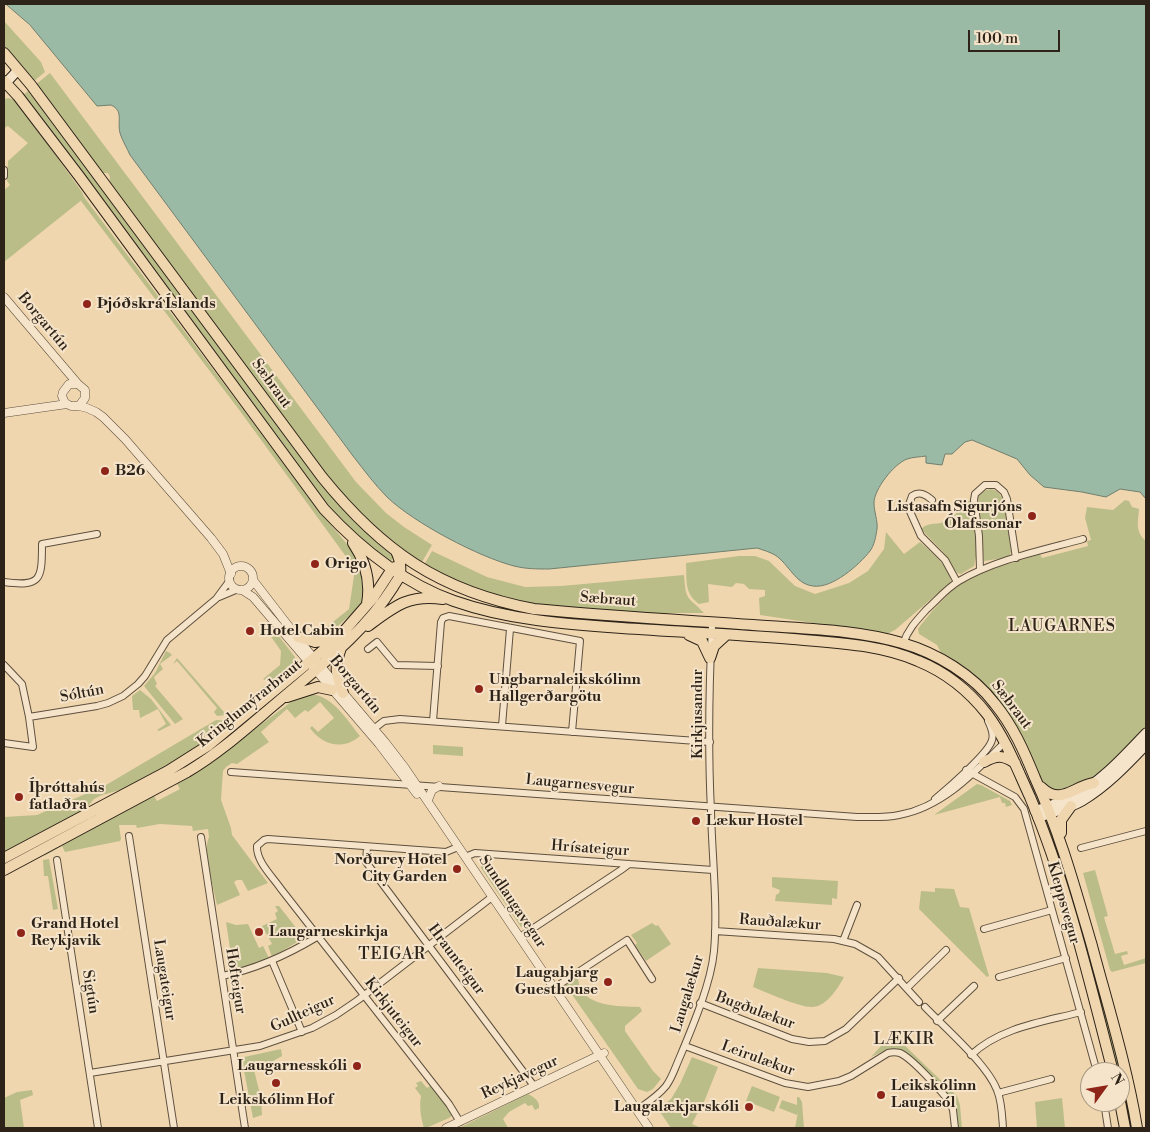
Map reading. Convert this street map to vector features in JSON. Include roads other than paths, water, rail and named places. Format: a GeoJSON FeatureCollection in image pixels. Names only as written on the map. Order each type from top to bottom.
{"type":"FeatureCollection","features":[{"type":"Feature","properties":{"kind":"main road","name":"Sæbraut"},"geometry":{"type":"LineString","coordinates":[[4,53],[322,477],[355,516],[418,567],[449,584],[480,596],[525,607],[856,634],[904,644],[940,659],[980,687],[994,702],[1020,743],[1063,846],[1128,1081],[1137,1128]]}},
{"type":"Feature","properties":{"kind":"main road"},"geometry":{"type":"LineString","coordinates":[[4,83],[18,70]]}},
{"type":"Feature","properties":{"kind":"main road","name":"Sæbraut"},"geometry":{"type":"LineString","coordinates":[[4,83],[79,176],[308,489],[345,532],[366,550],[397,570],[452,600],[509,616],[598,626],[849,644],[881,649],[917,660],[945,675],[970,695],[1005,742],[1037,814],[1062,886],[1110,1062]]}},
{"type":"Feature","properties":{"kind":"main road"},"geometry":{"type":"LineString","coordinates":[[345,532],[363,560],[367,570],[369,594],[367,605]]}},
{"type":"Feature","properties":{"kind":"main road"},"geometry":{"type":"LineString","coordinates":[[395,550],[397,570],[409,565],[418,567]]}},
{"type":"Feature","properties":{"kind":"main road","name":"Kringlumýrarbraut"},"geometry":{"type":"LineString","coordinates":[[4,858],[193,756],[230,729],[340,643],[367,605],[397,570]]}},
{"type":"Feature","properties":{"kind":"main road","name":"Kringlumýrarbraut"},"geometry":{"type":"LineString","coordinates":[[340,643],[354,637],[386,597],[397,570]]}},
{"type":"Feature","properties":{"kind":"main road"},"geometry":{"type":"LineString","coordinates":[[354,637],[399,604],[411,599],[452,600]]}},
{"type":"Feature","properties":{"kind":"main road"},"geometry":{"type":"LineString","coordinates":[[681,632],[702,641],[708,649],[710,658]]}},
{"type":"Feature","properties":{"kind":"main road"},"geometry":{"type":"LineString","coordinates":[[710,658],[714,646],[726,635]]}},
{"type":"Feature","properties":{"kind":"main road"},"geometry":{"type":"LineString","coordinates":[[298,637],[314,642],[340,643],[336,671],[343,693]]}},
{"type":"Feature","properties":{"kind":"main road"},"geometry":{"type":"LineString","coordinates":[[237,737],[248,720],[313,665]]}},
{"type":"Feature","properties":{"kind":"main road","name":"Kringlumýrarbraut"},"geometry":{"type":"LineString","coordinates":[[4,870],[187,772],[216,754],[279,701],[313,665]]}},
{"type":"Feature","properties":{"kind":"main road"},"geometry":{"type":"LineString","coordinates":[[279,701],[318,688],[332,690]]}},
{"type":"Feature","properties":{"kind":"main road"},"geometry":{"type":"LineString","coordinates":[[1005,742],[1009,735],[1010,726]]}},
{"type":"Feature","properties":{"kind":"main road"},"geometry":{"type":"LineString","coordinates":[[1049,810],[1094,783],[1112,768],[1146,733]]}},
{"type":"Feature","properties":{"kind":"main road"},"geometry":{"type":"LineString","coordinates":[[1037,814],[1071,806],[1085,799],[1104,785],[1146,744]]}},
{"type":"Feature","properties":{"kind":"main road"},"geometry":{"type":"LineString","coordinates":[[984,762],[999,756],[1006,757],[1015,763]]}},
{"type":"Feature","properties":{"kind":"main road"},"geometry":{"type":"LineString","coordinates":[[1038,784],[1048,794],[1064,796],[1083,785],[1094,783]]}},
{"type":"Feature","properties":{"kind":"main road"},"geometry":{"type":"LineString","coordinates":[[1063,846],[1061,820],[1071,806]]}},
{"type":"Feature","properties":{"kind":"main road"},"geometry":{"type":"LineString","coordinates":[[1122,1112],[1125,1128]]}},
{"type":"Feature","properties":{"kind":"street"},"geometry":{"type":"LineString","coordinates":[[4,170],[4,176]]}},
{"type":"Feature","properties":{"kind":"street","name":"Borgartún"},"geometry":{"type":"LineString","coordinates":[[4,297],[60,364],[84,388],[86,396],[96,412],[124,439],[201,527],[222,554],[251,571],[253,580],[298,637],[313,665],[343,693],[371,731]]}},
{"type":"Feature","properties":{"kind":"street","name":"Borgartún"},"geometry":{"type":"LineString","coordinates":[[60,364],[64,391],[63,399],[67,404],[74,407],[79,406],[96,412]]}},
{"type":"Feature","properties":{"kind":"street"},"geometry":{"type":"LineString","coordinates":[[45,406],[70,384],[78,384]]}},
{"type":"Feature","properties":{"kind":"street"},"geometry":{"type":"LineString","coordinates":[[79,406],[83,403],[86,396]]}},
{"type":"Feature","properties":{"kind":"street"},"geometry":{"type":"LineString","coordinates":[[4,413],[67,404]]}},
{"type":"Feature","properties":{"kind":"street"},"geometry":{"type":"LineString","coordinates":[[980,570],[979,536],[974,500],[978,490],[985,485],[996,485],[1004,492],[1009,507],[1016,558]]}},
{"type":"Feature","properties":{"kind":"street"},"geometry":{"type":"LineString","coordinates":[[932,500],[919,493],[912,496],[908,507],[921,536],[945,560],[957,582]]}},
{"type":"Feature","properties":{"kind":"street"},"geometry":{"type":"LineString","coordinates":[[4,582],[25,584],[35,580],[42,568],[42,544],[97,534]]}},
{"type":"Feature","properties":{"kind":"street"},"geometry":{"type":"LineString","coordinates":[[904,644],[906,634],[914,623],[939,597],[957,582],[980,570],[1083,540]]}},
{"type":"Feature","properties":{"kind":"street","name":"Borgartún"},"geometry":{"type":"LineString","coordinates":[[222,554],[232,586],[252,597],[313,665],[332,690],[405,768],[413,784]]}},
{"type":"Feature","properties":{"kind":"street"},"geometry":{"type":"LineString","coordinates":[[230,577],[234,569],[240,566]]}},
{"type":"Feature","properties":{"kind":"street","name":"Sóltún"},"geometry":{"type":"LineString","coordinates":[[216,599],[230,577]]}},
{"type":"Feature","properties":{"kind":"street"},"geometry":{"type":"LineString","coordinates":[[240,590],[249,587],[253,580]]}},
{"type":"Feature","properties":{"kind":"street","name":"Sóltún"},"geometry":{"type":"LineString","coordinates":[[29,716],[97,706],[123,696],[145,676],[167,640],[216,599],[229,592],[240,590]]}},
{"type":"Feature","properties":{"kind":"street"},"geometry":{"type":"LineString","coordinates":[[433,722],[441,622],[445,617],[449,616],[580,641],[572,732]]}},
{"type":"Feature","properties":{"kind":"street","name":"Kirkjusandur"},"geometry":{"type":"LineString","coordinates":[[711,807],[710,658],[712,625],[715,622]]}},
{"type":"Feature","properties":{"kind":"street"},"geometry":{"type":"LineString","coordinates":[[502,726],[510,629]]}},
{"type":"Feature","properties":{"kind":"street"},"geometry":{"type":"LineString","coordinates":[[368,650],[377,642],[396,665],[438,666]]}},
{"type":"Feature","properties":{"kind":"street"},"geometry":{"type":"LineString","coordinates":[[4,665],[22,684],[33,747],[4,743]]}},
{"type":"Feature","properties":{"kind":"street","name":"Laugarnesvegur"},"geometry":{"type":"LineString","coordinates":[[925,806],[986,751],[993,740],[991,727],[982,709]]}},
{"type":"Feature","properties":{"kind":"street"},"geometry":{"type":"LineString","coordinates":[[371,731],[390,720],[502,726],[710,742]]}},
{"type":"Feature","properties":{"kind":"street","name":"Laugarnesvegur"},"geometry":{"type":"LineString","coordinates":[[231,772],[711,807],[882,817],[901,815],[945,796],[972,774],[1005,742]]}},
{"type":"Feature","properties":{"kind":"street","name":"Kleppsvegur"},"geometry":{"type":"LineString","coordinates":[[966,770],[1012,795],[1021,803],[1024,809],[1095,1062]]}},
{"type":"Feature","properties":{"kind":"street","name":"Sundlaugavegur"},"geometry":{"type":"LineString","coordinates":[[413,784],[428,800],[444,823],[447,831]]}},
{"type":"Feature","properties":{"kind":"street","name":"Sundlaugavegur"},"geometry":{"type":"LineString","coordinates":[[413,784],[554,988],[654,1128]]}},
{"type":"Feature","properties":{"kind":"street"},"geometry":{"type":"LineString","coordinates":[[428,800],[432,790],[439,786]]}},
{"type":"Feature","properties":{"kind":"street","name":"Laugalækur"},"geometry":{"type":"LineString","coordinates":[[639,1108],[654,1098],[668,1084],[685,1046],[711,970],[715,931],[711,807]]}},
{"type":"Feature","properties":{"kind":"street"},"geometry":{"type":"LineString","coordinates":[[1081,848],[1146,831]]}},
{"type":"Feature","properties":{"kind":"street","name":"Laugateigur"},"geometry":{"type":"LineString","coordinates":[[129,836],[174,1128]]}},
{"type":"Feature","properties":{"kind":"street","name":"Hofteigur"},"geometry":{"type":"LineString","coordinates":[[201,837],[245,1128]]}},
{"type":"Feature","properties":{"kind":"street","name":"Kirkjuteigur"},"geometry":{"type":"LineString","coordinates":[[367,847],[268,839],[257,846],[257,852],[317,937],[453,1109],[460,1122]]}},
{"type":"Feature","properties":{"kind":"street"},"geometry":{"type":"LineString","coordinates":[[367,847],[446,852],[458,847]]}},
{"type":"Feature","properties":{"kind":"street","name":"Hraunteigur"},"geometry":{"type":"LineString","coordinates":[[367,847],[366,862],[534,1086]]}},
{"type":"Feature","properties":{"kind":"street","name":"Hrísateigur"},"geometry":{"type":"LineString","coordinates":[[465,857],[475,853],[713,870]]}},
{"type":"Feature","properties":{"kind":"street","name":"Sigtún"},"geometry":{"type":"LineString","coordinates":[[57,860],[98,1128]]}},
{"type":"Feature","properties":{"kind":"street"},"geometry":{"type":"LineString","coordinates":[[520,937],[629,864]]}},
{"type":"Feature","properties":{"kind":"street","name":"Gullteigur"},"geometry":{"type":"LineString","coordinates":[[90,1073],[260,1046],[302,1032],[336,1015],[364,996],[492,897]]}},
{"type":"Feature","properties":{"kind":"street"},"geometry":{"type":"LineString","coordinates":[[843,941],[857,905]]}},
{"type":"Feature","properties":{"kind":"street"},"geometry":{"type":"LineString","coordinates":[[984,929],[1052,910]]}},
{"type":"Feature","properties":{"kind":"street","name":"Rauðalækur"},"geometry":{"type":"LineString","coordinates":[[715,931],[843,941],[855,944],[878,957],[919,1002]]}},
{"type":"Feature","properties":{"kind":"street"},"geometry":{"type":"LineString","coordinates":[[222,976],[239,973],[272,961],[317,937]]}},
{"type":"Feature","properties":{"kind":"street"},"geometry":{"type":"LineString","coordinates":[[554,988],[626,940],[652,979]]}},
{"type":"Feature","properties":{"kind":"street"},"geometry":{"type":"LineString","coordinates":[[907,988],[946,950]]}},
{"type":"Feature","properties":{"kind":"street"},"geometry":{"type":"LineString","coordinates":[[1000,977],[1066,958]]}},
{"type":"Feature","properties":{"kind":"street"},"geometry":{"type":"LineString","coordinates":[[272,961],[302,1032]]}},
{"type":"Feature","properties":{"kind":"street","name":"Bugðulækur"},"geometry":{"type":"LineString","coordinates":[[700,1004],[792,1039],[809,1042],[824,1041],[846,1029],[899,978]]}},
{"type":"Feature","properties":{"kind":"street"},"geometry":{"type":"LineString","coordinates":[[938,1021],[974,986]]}},
{"type":"Feature","properties":{"kind":"street"},"geometry":{"type":"LineString","coordinates":[[924,1007],[988,1074],[998,1093],[1002,1106],[1003,1128]]}},
{"type":"Feature","properties":{"kind":"street"},"geometry":{"type":"LineString","coordinates":[[971,1055],[995,1036],[1081,1012]]}},
{"type":"Feature","properties":{"kind":"street","name":"Leirulækur"},"geometry":{"type":"LineString","coordinates":[[685,1046],[785,1083],[808,1087],[839,1081],[857,1073],[888,1053],[895,1052],[901,1054],[922,1073],[950,1102],[955,1128]]}},
{"type":"Feature","properties":{"kind":"street","name":"Reykjavegur"},"geometry":{"type":"LineString","coordinates":[[446,1128],[602,1054]]}},
{"type":"Feature","properties":{"kind":"street"},"geometry":{"type":"LineString","coordinates":[[998,1093],[1051,1079]]}},
{"type":"Feature","properties":{"kind":"street","name":"Sundlaugavegur"},"geometry":{"type":"LineString","coordinates":[[639,1108],[649,1128]]}},
{"type":"Feature","properties":{"kind":"street"},"geometry":{"type":"LineString","coordinates":[[1106,1112],[1108,1128]]}},
{"type":"Feature","properties":{"kind":"place","name":"Þjóðskrá Íslands"},"geometry":{"type":"Point","coordinates":[87,304]}},
{"type":"Feature","properties":{"kind":"place","name":"B26"},"geometry":{"type":"Point","coordinates":[105,471]}},
{"type":"Feature","properties":{"kind":"place","name":"Listasafn Sigurjóns Ólafssonar"},"geometry":{"type":"Point","coordinates":[1032,516]}},
{"type":"Feature","properties":{"kind":"place","name":"Origo"},"geometry":{"type":"Point","coordinates":[315,564]}},
{"type":"Feature","properties":{"kind":"place","name":"Hotel Cabin"},"geometry":{"type":"Point","coordinates":[250,631]}},
{"type":"Feature","properties":{"kind":"place","name":"Ungbarnaleikskólinn Hallgerðargötu"},"geometry":{"type":"Point","coordinates":[479,689]}},
{"type":"Feature","properties":{"kind":"place","name":"Íþróttahús fatlaðra"},"geometry":{"type":"Point","coordinates":[19,797]}},
{"type":"Feature","properties":{"kind":"place","name":"Lækur Hostel"},"geometry":{"type":"Point","coordinates":[696,821]}},
{"type":"Feature","properties":{"kind":"place","name":"Norðurey Hotel City Garden"},"geometry":{"type":"Point","coordinates":[457,869]}},
{"type":"Feature","properties":{"kind":"place","name":"Laugarneskirkja"},"geometry":{"type":"Point","coordinates":[259,932]}},
{"type":"Feature","properties":{"kind":"place","name":"Grand Hotel Reykjavik"},"geometry":{"type":"Point","coordinates":[21,933]}},
{"type":"Feature","properties":{"kind":"place","name":"Laugabjarg Guesthouse"},"geometry":{"type":"Point","coordinates":[608,982]}},
{"type":"Feature","properties":{"kind":"place","name":"Laugarnesskóli"},"geometry":{"type":"Point","coordinates":[357,1066]}},
{"type":"Feature","properties":{"kind":"place","name":"Leikskólinn Hof"},"geometry":{"type":"Point","coordinates":[276,1083]}},
{"type":"Feature","properties":{"kind":"place","name":"Leikskólinn Laugasól"},"geometry":{"type":"Point","coordinates":[881,1095]}},
{"type":"Feature","properties":{"kind":"place","name":"Laugalækjarskóli"},"geometry":{"type":"Point","coordinates":[749,1107]}},
{"type":"Feature","properties":{"kind":"district","name":"LAUGARNES"},"geometry":{"type":"Point","coordinates":[1062,627]}},
{"type":"Feature","properties":{"kind":"district","name":"TEIGAR"},"geometry":{"type":"Point","coordinates":[392,955]}},
{"type":"Feature","properties":{"kind":"district","name":"LÆKIR"},"geometry":{"type":"Point","coordinates":[904,1040]}}]}
